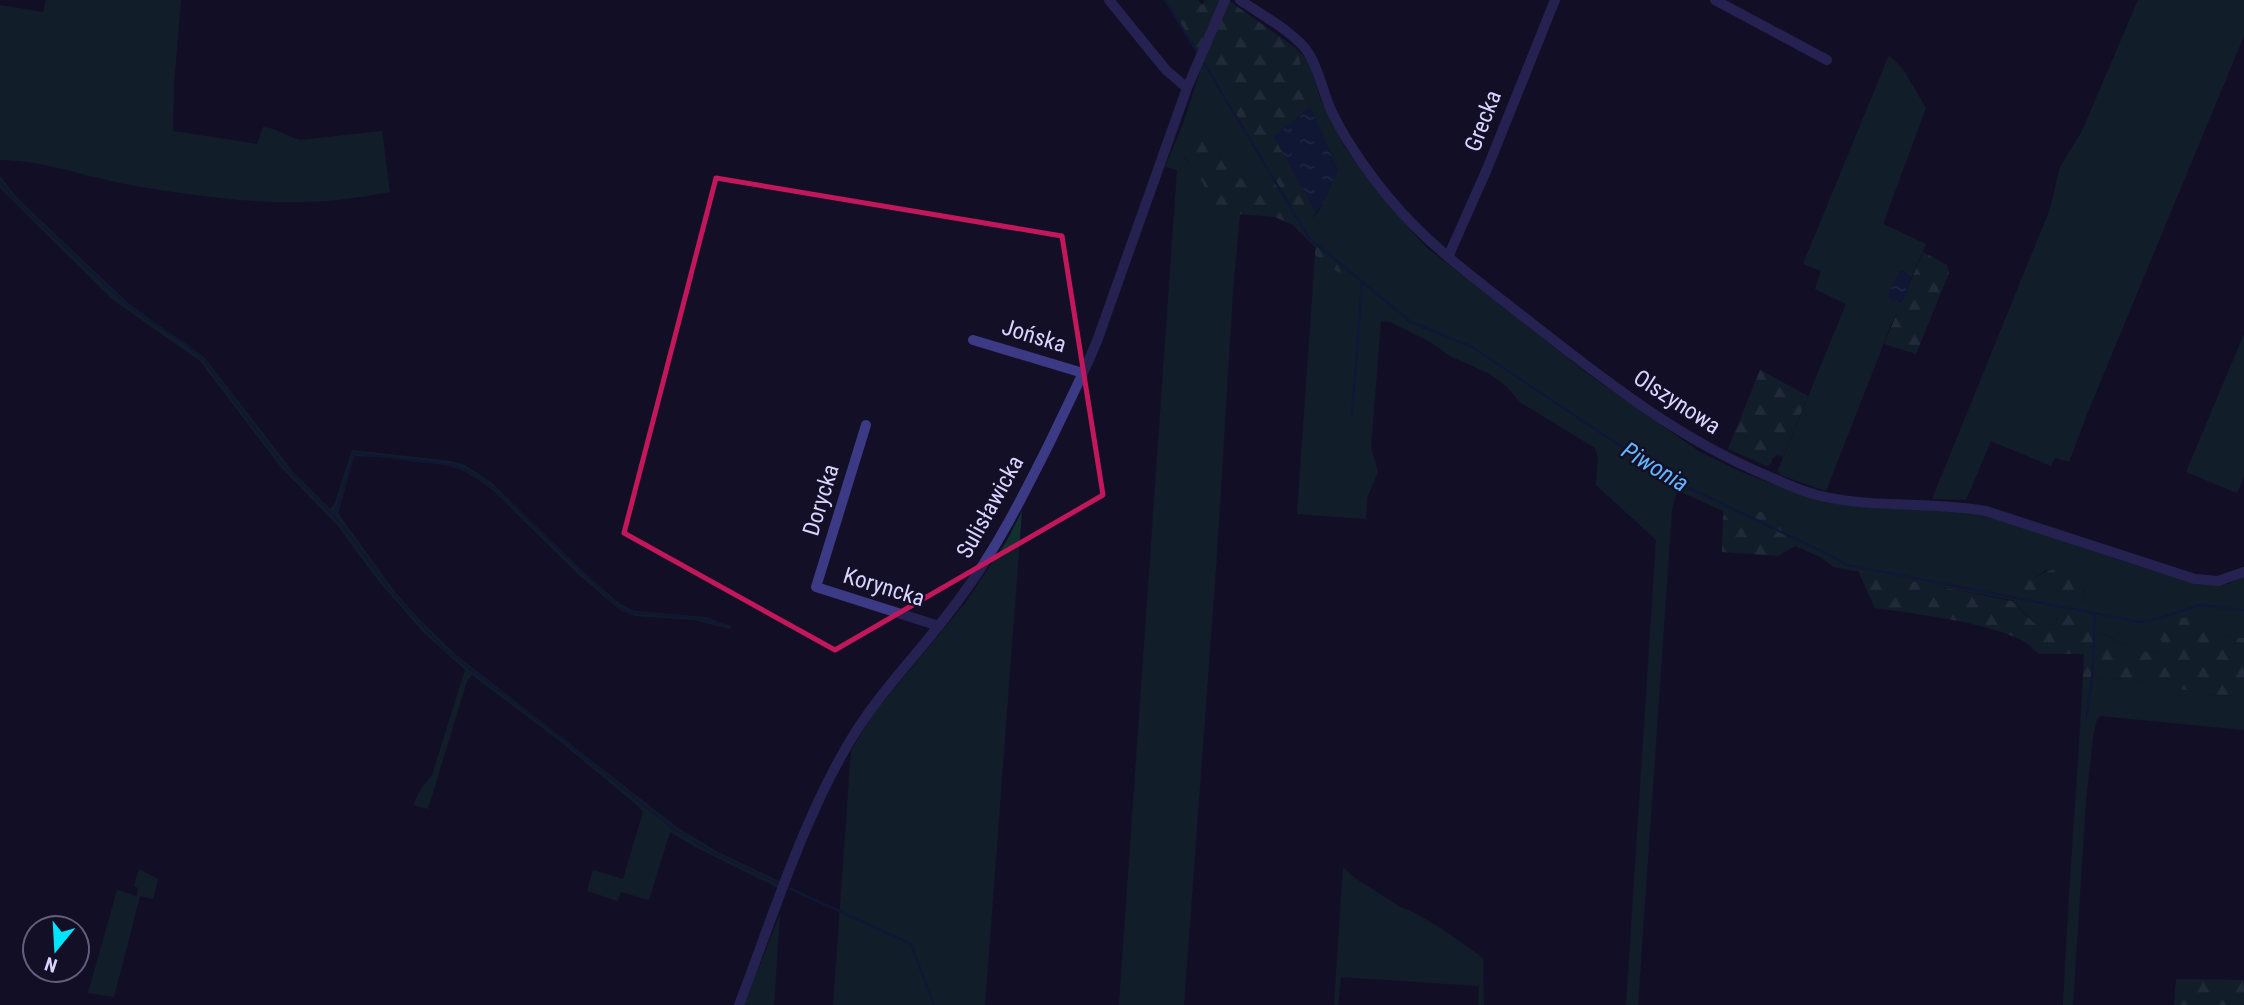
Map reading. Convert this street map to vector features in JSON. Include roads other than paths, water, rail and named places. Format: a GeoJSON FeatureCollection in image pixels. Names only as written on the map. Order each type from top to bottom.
{"type":"FeatureCollection","features":[{"type":"Feature","properties":{"kind":"street"},"geometry":{"type":"LineString","coordinates":[[1109,0],[1166,70],[1187,89]]}},
{"type":"Feature","properties":{"kind":"street","name":"Sulisławicka"},"geometry":{"type":"LineString","coordinates":[[739,1005],[802,843],[838,762],[861,723],[976,577],[1002,534],[1083,373],[1097,341],[1187,89],[1225,0]]}},
{"type":"Feature","properties":{"kind":"street","name":"Olszynowa"},"geometry":{"type":"LineString","coordinates":[[1240,0],[1306,49],[1336,121],[1359,158],[1394,204],[1448,257],[1600,376],[1670,425],[1733,461],[1817,495],[1986,511],[2195,579],[2218,581],[2244,572]]}},
{"type":"Feature","properties":{"kind":"street","name":"Grecka"},"geometry":{"type":"LineString","coordinates":[[1448,257],[1491,160],[1555,0]]}},
{"type":"Feature","properties":{"kind":"street"},"geometry":{"type":"LineString","coordinates":[[1715,0],[1827,60]]}},
{"type":"Feature","properties":{"kind":"street","name":"Jońska"},"geometry":{"type":"LineString","coordinates":[[973,340],[1083,373]]}},
{"type":"Feature","properties":{"kind":"street","name":"Dorycka"},"geometry":{"type":"LineString","coordinates":[[816,587],[866,425]]}},
{"type":"Feature","properties":{"kind":"street","name":"Koryncka"},"geometry":{"type":"LineString","coordinates":[[816,587],[939,626]]}},
{"type":"Feature","properties":{"kind":"water"},"geometry":{"type":"Polygon","coordinates":[[[1310,107],[1338,170],[1321,208],[1316,212],[1274,137],[1310,107]]]}},
{"type":"Feature","properties":{"kind":"water"},"geometry":{"type":"Polygon","coordinates":[[[1904,271],[1911,278],[1903,301],[1891,301],[1887,296],[1899,272],[1904,271]]]}},
{"type":"Feature","properties":{"kind":"waterway","name":"Piwonia"},"geometry":{"type":"LineString","coordinates":[[1165,0],[1197,52]]}},
{"type":"Feature","properties":{"kind":"waterway","name":"Piwonia"},"geometry":{"type":"LineString","coordinates":[[1204,63],[1309,238],[1411,322],[1472,347],[1670,479],[1847,565],[2140,622],[2200,605],[2244,610]]}},
{"type":"Feature","properties":{"kind":"waterway"},"geometry":{"type":"LineString","coordinates":[[0,181],[13,198],[128,306],[204,360],[279,460],[342,525],[390,590],[443,648],[675,830],[712,852],[779,884]]}},
{"type":"Feature","properties":{"kind":"waterway"},"geometry":{"type":"LineString","coordinates":[[1352,417],[1362,282]]}},
{"type":"Feature","properties":{"kind":"waterway"},"geometry":{"type":"LineString","coordinates":[[334,517],[354,453],[454,465],[474,474],[496,490],[620,608],[634,613],[697,618],[725,625]]}},
{"type":"Feature","properties":{"kind":"waterway"},"geometry":{"type":"LineString","coordinates":[[2086,718],[2092,679],[2095,613]]}},
{"type":"Feature","properties":{"kind":"waterway"},"geometry":{"type":"LineString","coordinates":[[791,889],[911,944],[934,1005]]}}]}
